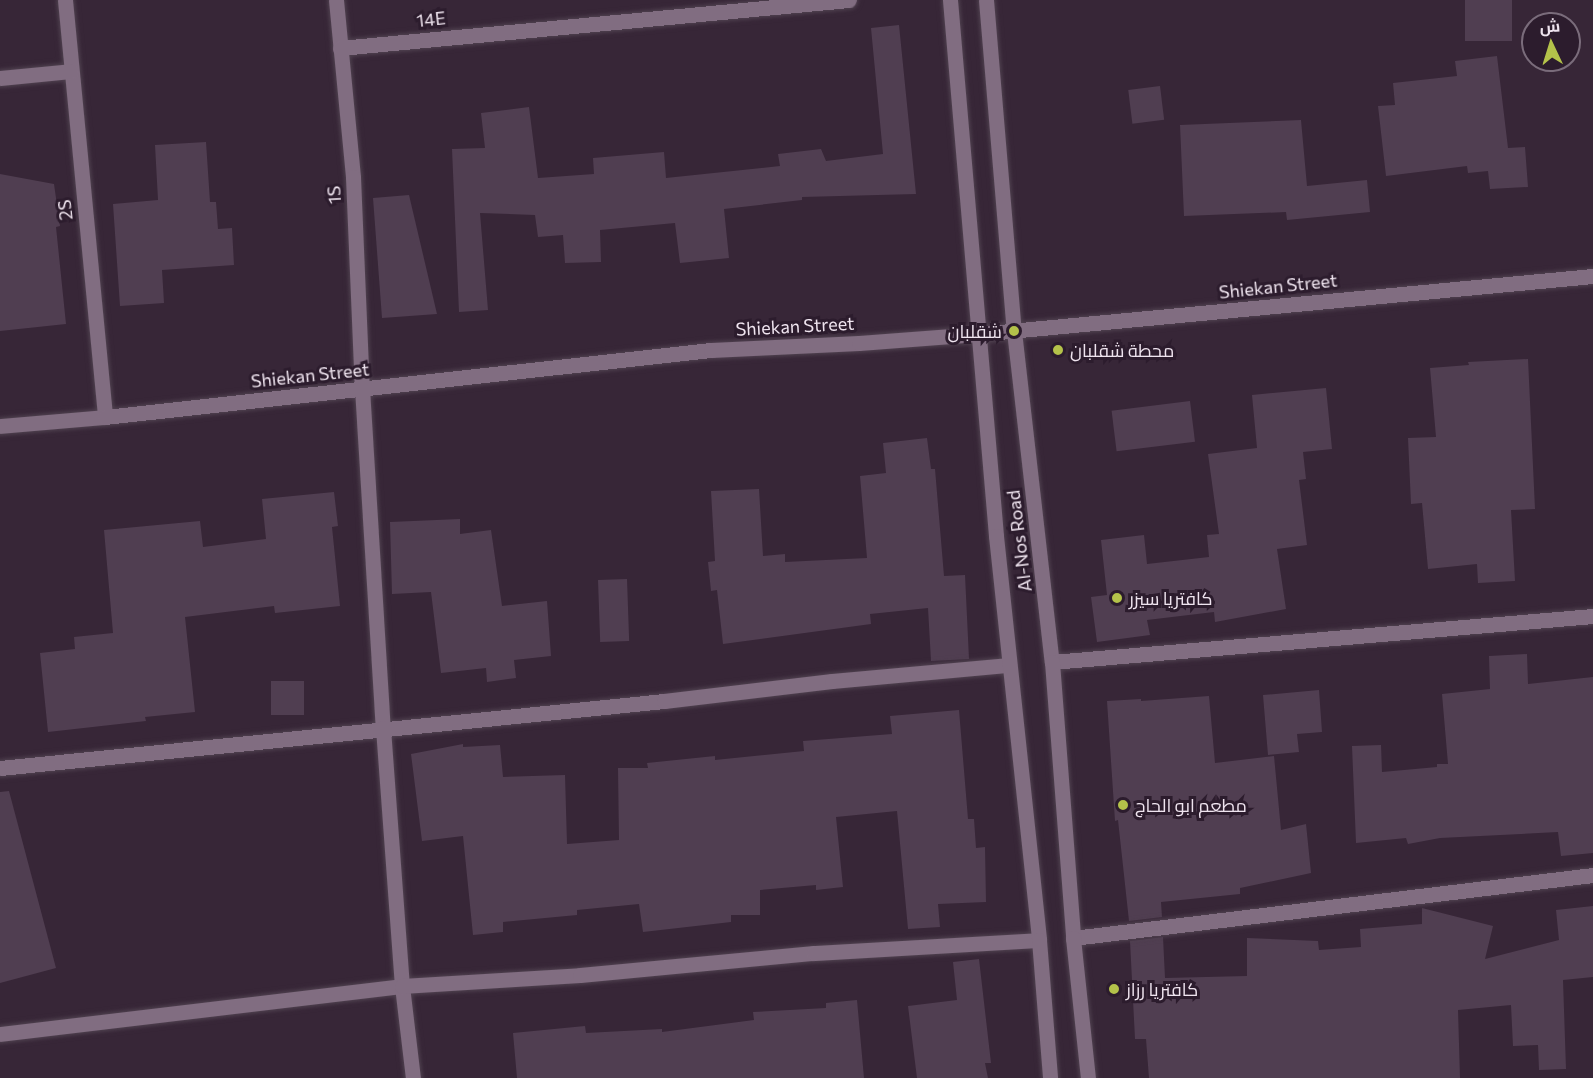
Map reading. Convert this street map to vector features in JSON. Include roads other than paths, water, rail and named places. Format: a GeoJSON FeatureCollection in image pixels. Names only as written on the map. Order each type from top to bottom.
{"type":"FeatureCollection","features":[{"type":"Feature","properties":{"kind":"street","name":"2S"},"geometry":{"type":"LineString","coordinates":[[65,0],[105,417]]}},
{"type":"Feature","properties":{"kind":"street","name":"1S"},"geometry":{"type":"LineString","coordinates":[[336,0],[353,177],[362,388],[383,728],[402,986],[413,1078]]}},
{"type":"Feature","properties":{"kind":"street","name":"14E"},"geometry":{"type":"LineString","coordinates":[[340,48],[849,0]]}},
{"type":"Feature","properties":{"kind":"street","name":"Al-Nos Road"},"geometry":{"type":"LineString","coordinates":[[950,0],[978,334],[1050,1078]]}},
{"type":"Feature","properties":{"kind":"street","name":"Al-Nos Road"},"geometry":{"type":"LineString","coordinates":[[986,0],[1014,331],[1052,662],[1073,938],[1088,1078]]}},
{"type":"Feature","properties":{"kind":"street"},"geometry":{"type":"LineString","coordinates":[[0,78],[71,71]]}},
{"type":"Feature","properties":{"kind":"street","name":"Shiekan Street"},"geometry":{"type":"LineString","coordinates":[[0,426],[105,417],[711,350],[859,343],[1014,331],[1593,276]]}},
{"type":"Feature","properties":{"kind":"street"},"geometry":{"type":"LineString","coordinates":[[1052,662],[1593,616]]}},
{"type":"Feature","properties":{"kind":"street"},"geometry":{"type":"LineString","coordinates":[[0,768],[832,681],[1009,665]]}},
{"type":"Feature","properties":{"kind":"street"},"geometry":{"type":"LineString","coordinates":[[1073,938],[1593,875]]}},
{"type":"Feature","properties":{"kind":"street"},"geometry":{"type":"LineString","coordinates":[[0,1034],[402,986],[580,975],[814,953],[1038,940]]}},
{"type":"Feature","properties":{"kind":"place","name":"شقلبان"},"geometry":{"type":"Point","coordinates":[1014,331]}},
{"type":"Feature","properties":{"kind":"place","name":"محطة شقلبان"},"geometry":{"type":"Point","coordinates":[1058,350]}},
{"type":"Feature","properties":{"kind":"place","name":"كافتريا سيزر"},"geometry":{"type":"Point","coordinates":[1117,598]}},
{"type":"Feature","properties":{"kind":"place","name":"مطعم ابو الحاج"},"geometry":{"type":"Point","coordinates":[1123,805]}},
{"type":"Feature","properties":{"kind":"place","name":"كافتريا رزاز"},"geometry":{"type":"Point","coordinates":[1114,989]}}]}
